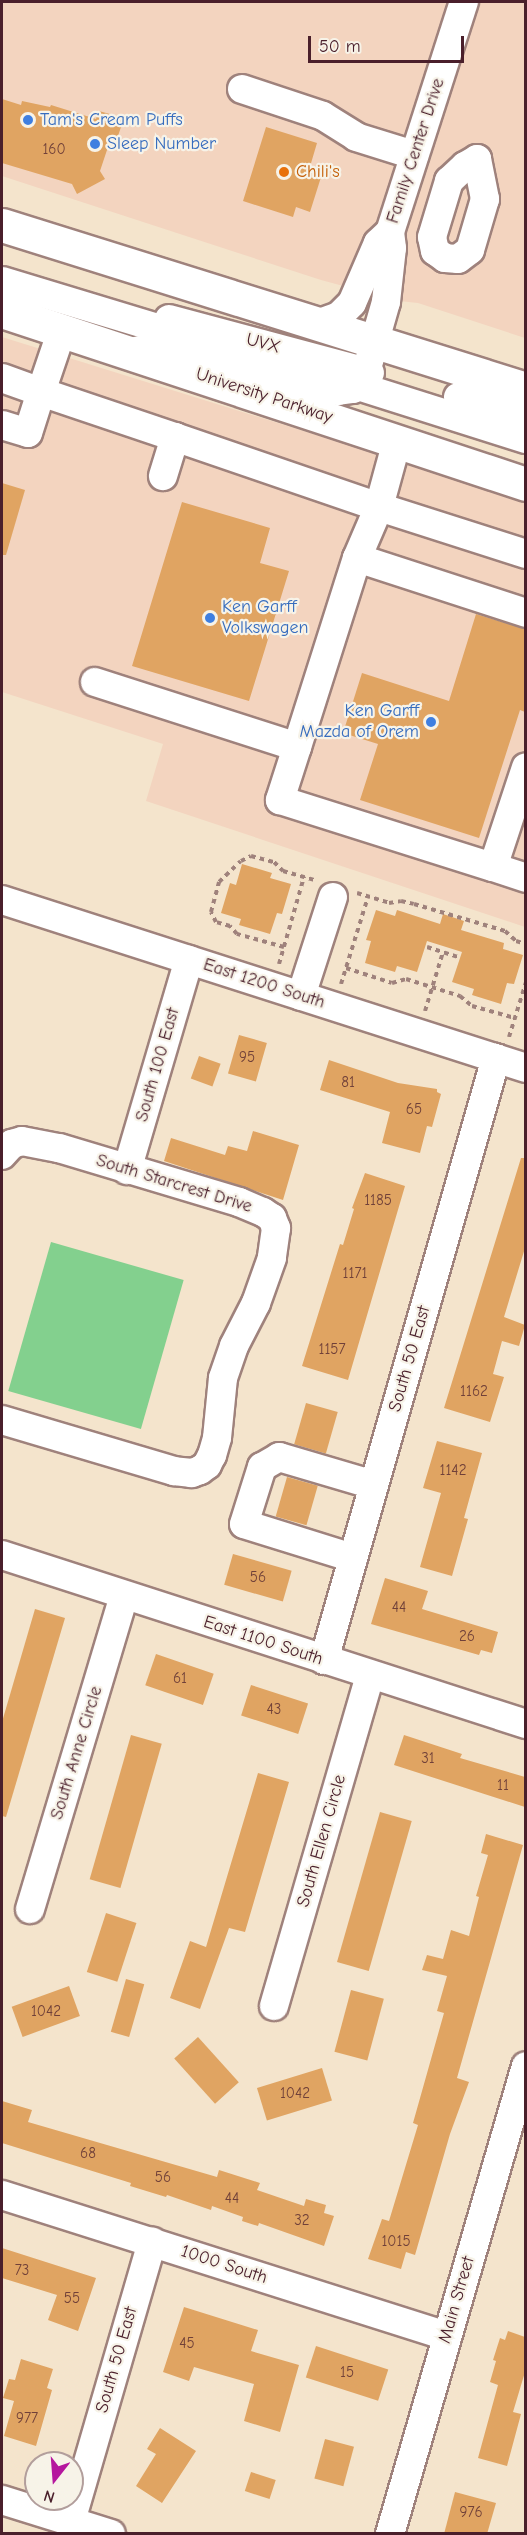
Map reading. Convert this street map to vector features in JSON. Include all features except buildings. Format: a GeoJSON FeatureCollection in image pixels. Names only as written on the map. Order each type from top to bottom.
{"type":"FeatureCollection","features":[{"type":"Feature","properties":{"kind":"main road"},"geometry":{"type":"LineString","coordinates":[[2,225],[317,324],[366,366],[525,389]]}},
{"type":"Feature","properties":{"kind":"main road","name":"University Parkway"},"geometry":{"type":"LineString","coordinates":[[2,311],[525,484]]}},
{"type":"Feature","properties":{"kind":"street","name":"Family Center Drive"},"geometry":{"type":"LineString","coordinates":[[390,232],[464,2]]}},
{"type":"Feature","properties":{"kind":"street"},"geometry":{"type":"LineString","coordinates":[[242,89],[323,116],[356,137],[414,155]]}},
{"type":"Feature","properties":{"kind":"street"},"geometry":{"type":"LineString","coordinates":[[317,324],[339,316],[352,303],[378,243],[390,232]]}},
{"type":"Feature","properties":{"kind":"street"},"geometry":{"type":"LineString","coordinates":[[131,352],[154,347],[196,351],[338,391],[352,389],[366,366],[391,275],[390,232]]}},
{"type":"Feature","properties":{"kind":"street","name":"UVX"},"geometry":{"type":"LineString","coordinates":[[2,268],[116,304],[366,366],[525,417]]}},
{"type":"Feature","properties":{"kind":"street"},"geometry":{"type":"LineString","coordinates":[[2,281],[91,310],[366,366],[525,439]]}},
{"type":"Feature","properties":{"kind":"street"},"geometry":{"type":"LineString","coordinates":[[2,425],[28,433],[62,330]]}},
{"type":"Feature","properties":{"kind":"street"},"geometry":{"type":"LineString","coordinates":[[2,378],[379,507],[525,554]]}},
{"type":"Feature","properties":{"kind":"street"},"geometry":{"type":"LineString","coordinates":[[163,476],[175,437]]}},
{"type":"Feature","properties":{"kind":"street"},"geometry":{"type":"LineString","coordinates":[[397,441],[379,507],[357,558],[280,800],[525,878]]}},
{"type":"Feature","properties":{"kind":"street"},"geometry":{"type":"LineString","coordinates":[[357,558],[525,613]]}},
{"type":"Feature","properties":{"kind":"street"},"geometry":{"type":"LineString","coordinates":[[94,682],[297,747]]}},
{"type":"Feature","properties":{"kind":"street"},"geometry":{"type":"LineString","coordinates":[[493,867],[525,767]]}},
{"type":"Feature","properties":{"kind":"street"},"geometry":{"type":"LineString","coordinates":[[301,996],[335,890]]}},
{"type":"Feature","properties":{"kind":"street","name":"East 1200 South"},"geometry":{"type":"LineString","coordinates":[[2,900],[301,996],[502,1048],[525,1068]]}},
{"type":"Feature","properties":{"kind":"street","name":"South 100 East"},"geometry":{"type":"LineString","coordinates":[[127,1170],[189,960]]}},
{"type":"Feature","properties":{"kind":"street","name":"South 50 East"},"geometry":{"type":"LineString","coordinates":[[324,1660],[502,1048]]}},
{"type":"Feature","properties":{"kind":"street","name":"South Starcrest Drive"},"geometry":{"type":"LineString","coordinates":[[2,1155],[12,1144],[33,1142],[239,1202],[272,1218],[276,1228],[272,1258],[256,1303],[234,1346],[223,1378],[217,1438],[207,1464],[192,1473],[174,1471],[2,1420]]}},
{"type":"Feature","properties":{"kind":"street"},"geometry":{"type":"LineString","coordinates":[[353,1558],[244,1524],[262,1467],[279,1457],[374,1485]]}},
{"type":"Feature","properties":{"kind":"street","name":"East 1100 South"},"geometry":{"type":"LineString","coordinates":[[2,1555],[370,1676],[525,1724]]}},
{"type":"Feature","properties":{"kind":"street","name":"South Anne Circle"},"geometry":{"type":"LineString","coordinates":[[30,1910],[124,1596]]}},
{"type":"Feature","properties":{"kind":"street","name":"South Ellen Circle"},"geometry":{"type":"LineString","coordinates":[[274,2006],[370,1676]]}},
{"type":"Feature","properties":{"kind":"street","name":"Main Street"},"geometry":{"type":"LineString","coordinates":[[390,2534],[447,2336],[519,2116],[525,2066]]}},
{"type":"Feature","properties":{"kind":"street","name":"1000 South"},"geometry":{"type":"LineString","coordinates":[[2,2195],[447,2336]]}},
{"type":"Feature","properties":{"kind":"street","name":"South 50 East"},"geometry":{"type":"LineString","coordinates":[[71,2521],[152,2242]]}},
{"type":"Feature","properties":{"kind":"street"},"geometry":{"type":"LineString","coordinates":[[2,2500],[111,2534]]}},
{"type":"Feature","properties":{"kind":"path"},"geometry":{"type":"LineString","coordinates":[[284,946],[237,934],[230,926],[216,922],[211,912],[219,882],[241,861],[251,856],[274,862],[283,871],[335,890],[389,903],[401,901],[426,907],[505,931],[516,941],[525,945]]}},
{"type":"Feature","properties":{"kind":"path"},"geometry":{"type":"LineString","coordinates":[[279,964],[304,877]]}},
{"type":"Feature","properties":{"kind":"path"},"geometry":{"type":"LineString","coordinates":[[341,984],[368,897]]}},
{"type":"Feature","properties":{"kind":"path"},"geometry":{"type":"LineString","coordinates":[[427,947],[458,957]]}},
{"type":"Feature","properties":{"kind":"path"},"geometry":{"type":"LineString","coordinates":[[425,1011],[443,952]]}},
{"type":"Feature","properties":{"kind":"path"},"geometry":{"type":"LineString","coordinates":[[346,968],[392,982],[406,979],[460,996],[472,1006],[514,1018]]}},
{"type":"Feature","properties":{"kind":"path"},"geometry":{"type":"LineString","coordinates":[[502,1048],[525,982]]}},
{"type":"Feature","properties":{"kind":"shaded area"},"geometry":{"type":"Polygon","coordinates":[[[2,2],[525,2],[525,338],[418,303],[399,301],[321,280],[2,176],[2,2]]]}},
{"type":"Feature","properties":{"kind":"shaded area"},"geometry":{"type":"Polygon","coordinates":[[[2,337],[525,500],[525,927],[146,801],[163,744],[2,692],[2,337]]]}},
{"type":"Feature","properties":{"kind":"green space"},"geometry":{"type":"Polygon","coordinates":[[[51,1242],[184,1280],[141,1429],[8,1391],[51,1242]]]}},
{"type":"Feature","properties":{"kind":"place","name":"Tam's Cream Puffs"},"geometry":{"type":"Point","coordinates":[28,120]}},
{"type":"Feature","properties":{"kind":"place","name":"Sleep Number"},"geometry":{"type":"Point","coordinates":[95,144]}},
{"type":"Feature","properties":{"kind":"place","name":"Chili's"},"geometry":{"type":"Point","coordinates":[284,172]}},
{"type":"Feature","properties":{"kind":"place","name":"Ken Garff Volkswagen"},"geometry":{"type":"Point","coordinates":[210,618]}},
{"type":"Feature","properties":{"kind":"place","name":"Ken Garff Mazda of Orem"},"geometry":{"type":"Point","coordinates":[431,722]}}]}
